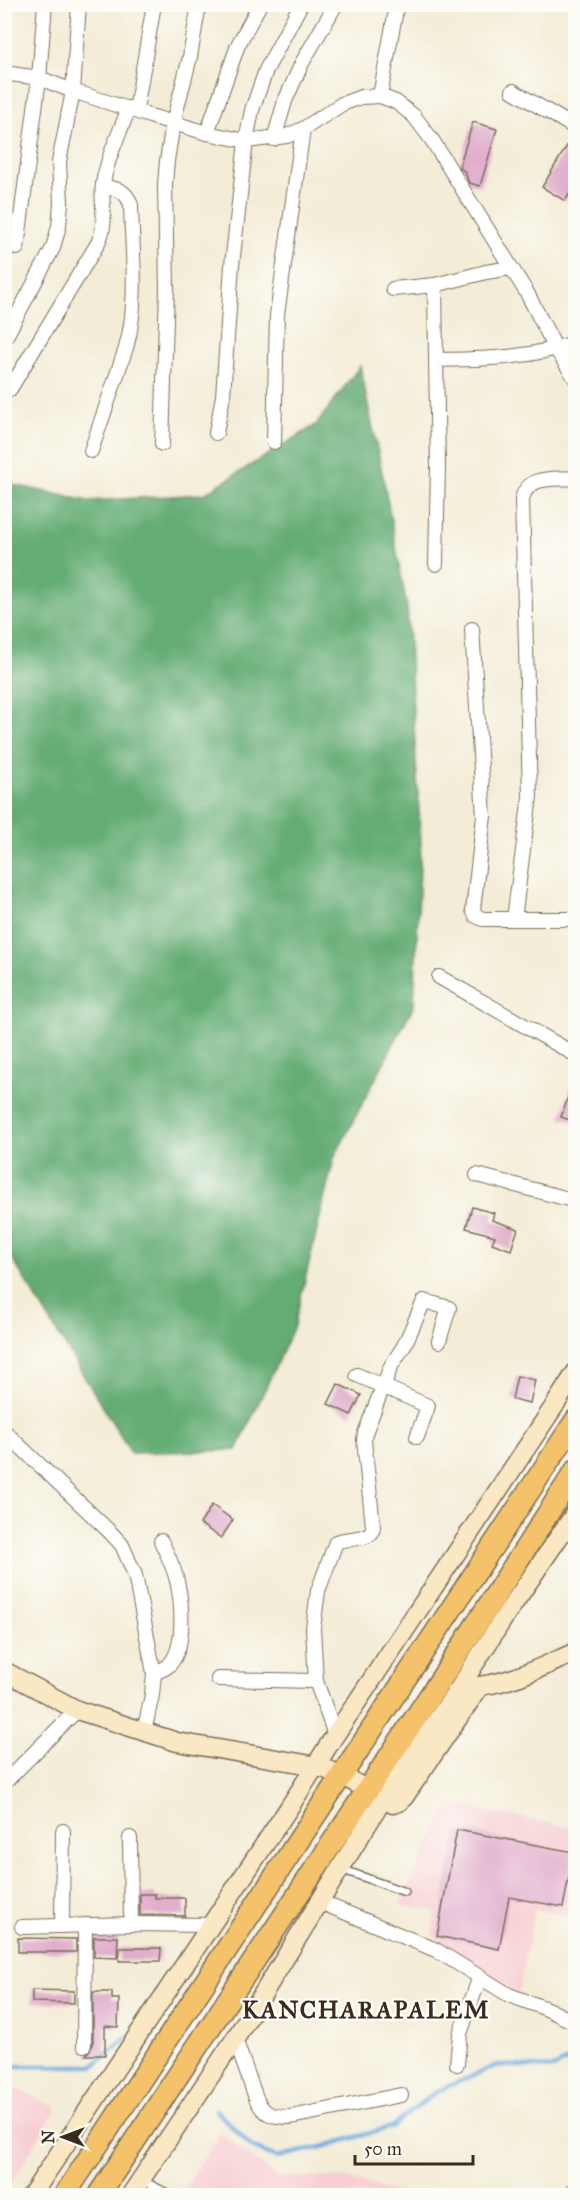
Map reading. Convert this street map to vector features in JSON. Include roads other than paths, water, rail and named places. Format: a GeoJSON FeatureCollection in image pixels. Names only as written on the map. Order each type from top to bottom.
{"type":"FeatureCollection","features":[{"type":"Feature","properties":{"kind":"main road"},"geometry":{"type":"LineString","coordinates":[[64,2196],[576,1420]]}},
{"type":"Feature","properties":{"kind":"main road"},"geometry":{"type":"LineString","coordinates":[[98,2196],[375,1794],[576,1470]]}},
{"type":"Feature","properties":{"kind":"street"},"geometry":{"type":"LineString","coordinates":[[17,248],[39,78],[45,4]]}},
{"type":"Feature","properties":{"kind":"street"},"geometry":{"type":"LineString","coordinates":[[4,340],[53,248],[59,226],[61,203],[59,162],[73,91],[79,4]]}},
{"type":"Feature","properties":{"kind":"street"},"geometry":{"type":"LineString","coordinates":[[10,389],[98,243],[105,221],[103,187],[105,174],[132,109],[154,4]]}},
{"type":"Feature","properties":{"kind":"street"},"geometry":{"type":"LineString","coordinates":[[162,444],[167,288],[165,184],[173,123],[190,57],[199,4]]}},
{"type":"Feature","properties":{"kind":"street"},"geometry":{"type":"LineString","coordinates":[[207,133],[238,45],[260,4]]}},
{"type":"Feature","properties":{"kind":"street"},"geometry":{"type":"LineString","coordinates":[[216,433],[223,396],[232,264],[246,141],[252,110],[266,70],[301,4]]}},
{"type":"Feature","properties":{"kind":"street"},"geometry":{"type":"LineString","coordinates":[[274,139],[285,101],[302,63],[336,4]]}},
{"type":"Feature","properties":{"kind":"street"},"geometry":{"type":"LineString","coordinates":[[380,96],[397,4]]}},
{"type":"Feature","properties":{"kind":"street"},"geometry":{"type":"LineString","coordinates":[[4,73],[39,78],[173,123],[246,141],[274,139],[303,129],[342,104],[361,97],[380,96],[396,102],[414,116],[432,140],[527,293],[556,349],[576,380]]}},
{"type":"Feature","properties":{"kind":"street"},"geometry":{"type":"LineString","coordinates":[[513,91],[576,128]]}},
{"type":"Feature","properties":{"kind":"street"},"geometry":{"type":"LineString","coordinates":[[274,442],[277,315],[303,129]]}},
{"type":"Feature","properties":{"kind":"street"},"geometry":{"type":"LineString","coordinates":[[91,452],[126,348],[133,311],[131,205],[128,196],[122,190],[103,187]]}},
{"type":"Feature","properties":{"kind":"street"},"geometry":{"type":"LineString","coordinates":[[393,289],[435,285],[511,268]]}},
{"type":"Feature","properties":{"kind":"street"},"geometry":{"type":"LineString","coordinates":[[435,285],[438,466],[436,564]]}},
{"type":"Feature","properties":{"kind":"street"},"geometry":{"type":"LineString","coordinates":[[436,360],[505,359],[556,349],[576,342]]}},
{"type":"Feature","properties":{"kind":"street"},"geometry":{"type":"LineString","coordinates":[[514,919],[530,796],[522,499],[524,490],[531,483],[576,478]]}},
{"type":"Feature","properties":{"kind":"street"},"geometry":{"type":"LineString","coordinates":[[472,629],[484,816],[473,910],[476,916],[483,919],[576,919]]}},
{"type":"Feature","properties":{"kind":"street"},"geometry":{"type":"LineString","coordinates":[[439,977],[576,1055]]}},
{"type":"Feature","properties":{"kind":"street"},"geometry":{"type":"LineString","coordinates":[[477,1175],[576,1201]]}},
{"type":"Feature","properties":{"kind":"street"},"geometry":{"type":"LineString","coordinates":[[335,1734],[316,1681],[313,1628],[316,1600],[336,1542],[342,1539],[363,1537],[372,1532],[364,1440],[391,1366],[404,1346],[424,1301],[449,1308],[439,1341]]}},
{"type":"Feature","properties":{"kind":"street"},"geometry":{"type":"LineString","coordinates":[[31,2196],[576,1372]]}},
{"type":"Feature","properties":{"kind":"street"},"geometry":{"type":"LineString","coordinates":[[357,1375],[428,1406],[417,1437]]}},
{"type":"Feature","properties":{"kind":"street"},"geometry":{"type":"LineString","coordinates":[[4,1431],[122,1545],[130,1558],[154,1673],[144,1732]]}},
{"type":"Feature","properties":{"kind":"street"},"geometry":{"type":"LineString","coordinates":[[130,2196],[235,2039],[341,1869],[375,1794],[460,1687],[576,1512]]}},
{"type":"Feature","properties":{"kind":"street"},"geometry":{"type":"LineString","coordinates":[[154,1673],[165,1669],[172,1662],[177,1651],[182,1606],[177,1578],[161,1541]]}},
{"type":"Feature","properties":{"kind":"street"},"geometry":{"type":"LineString","coordinates":[[460,1687],[495,1685],[515,1679],[576,1652]]}},
{"type":"Feature","properties":{"kind":"street"},"geometry":{"type":"LineString","coordinates":[[4,1671],[77,1710],[177,1742],[316,1766],[341,1775],[393,1804],[404,1797],[480,1686]]}},
{"type":"Feature","properties":{"kind":"street"},"geometry":{"type":"LineString","coordinates":[[218,1679],[316,1681]]}},
{"type":"Feature","properties":{"kind":"street"},"geometry":{"type":"LineString","coordinates":[[4,1783],[24,1766],[77,1710]]}},
{"type":"Feature","properties":{"kind":"street"},"geometry":{"type":"LineString","coordinates":[[62,1926],[63,1831]]}},
{"type":"Feature","properties":{"kind":"street"},"geometry":{"type":"LineString","coordinates":[[130,1838],[131,1924]]}},
{"type":"Feature","properties":{"kind":"street"},"geometry":{"type":"LineString","coordinates":[[320,1902],[436,1950],[509,1995],[576,2023]]}},
{"type":"Feature","properties":{"kind":"street"},"geometry":{"type":"LineString","coordinates":[[22,1927],[131,1924],[211,1925]]}},
{"type":"Feature","properties":{"kind":"street"},"geometry":{"type":"LineString","coordinates":[[84,2045],[85,1925]]}},
{"type":"Feature","properties":{"kind":"street"},"geometry":{"type":"LineString","coordinates":[[457,2064],[460,2034],[480,1976]]}},
{"type":"Feature","properties":{"kind":"street"},"geometry":{"type":"LineString","coordinates":[[235,2039],[260,2108],[277,2117],[291,2117],[401,2095]]}},
{"type":"Feature","properties":{"kind":"street"},"geometry":{"type":"LineString","coordinates":[[573,2196],[576,2184]]}},
{"type":"Feature","properties":{"kind":"lane"},"geometry":{"type":"LineString","coordinates":[[341,1869],[405,1892]]}},
{"type":"Feature","properties":{"kind":"lane"},"geometry":{"type":"LineString","coordinates":[[140,2179],[173,2196]]}},
{"type":"Feature","properties":{"kind":"waterway"},"geometry":{"type":"LineString","coordinates":[[4,2066],[93,2066],[127,2038]]}},
{"type":"Feature","properties":{"kind":"waterway"},"geometry":{"type":"LineString","coordinates":[[216,2110],[252,2147],[277,2157],[391,2127],[437,2091],[498,2065],[553,2068],[576,2057]]}},
{"type":"Feature","properties":{"kind":"district","name":"KANCHARAPALEM"},"geometry":{"type":"Point","coordinates":[366,2010]}}]}
